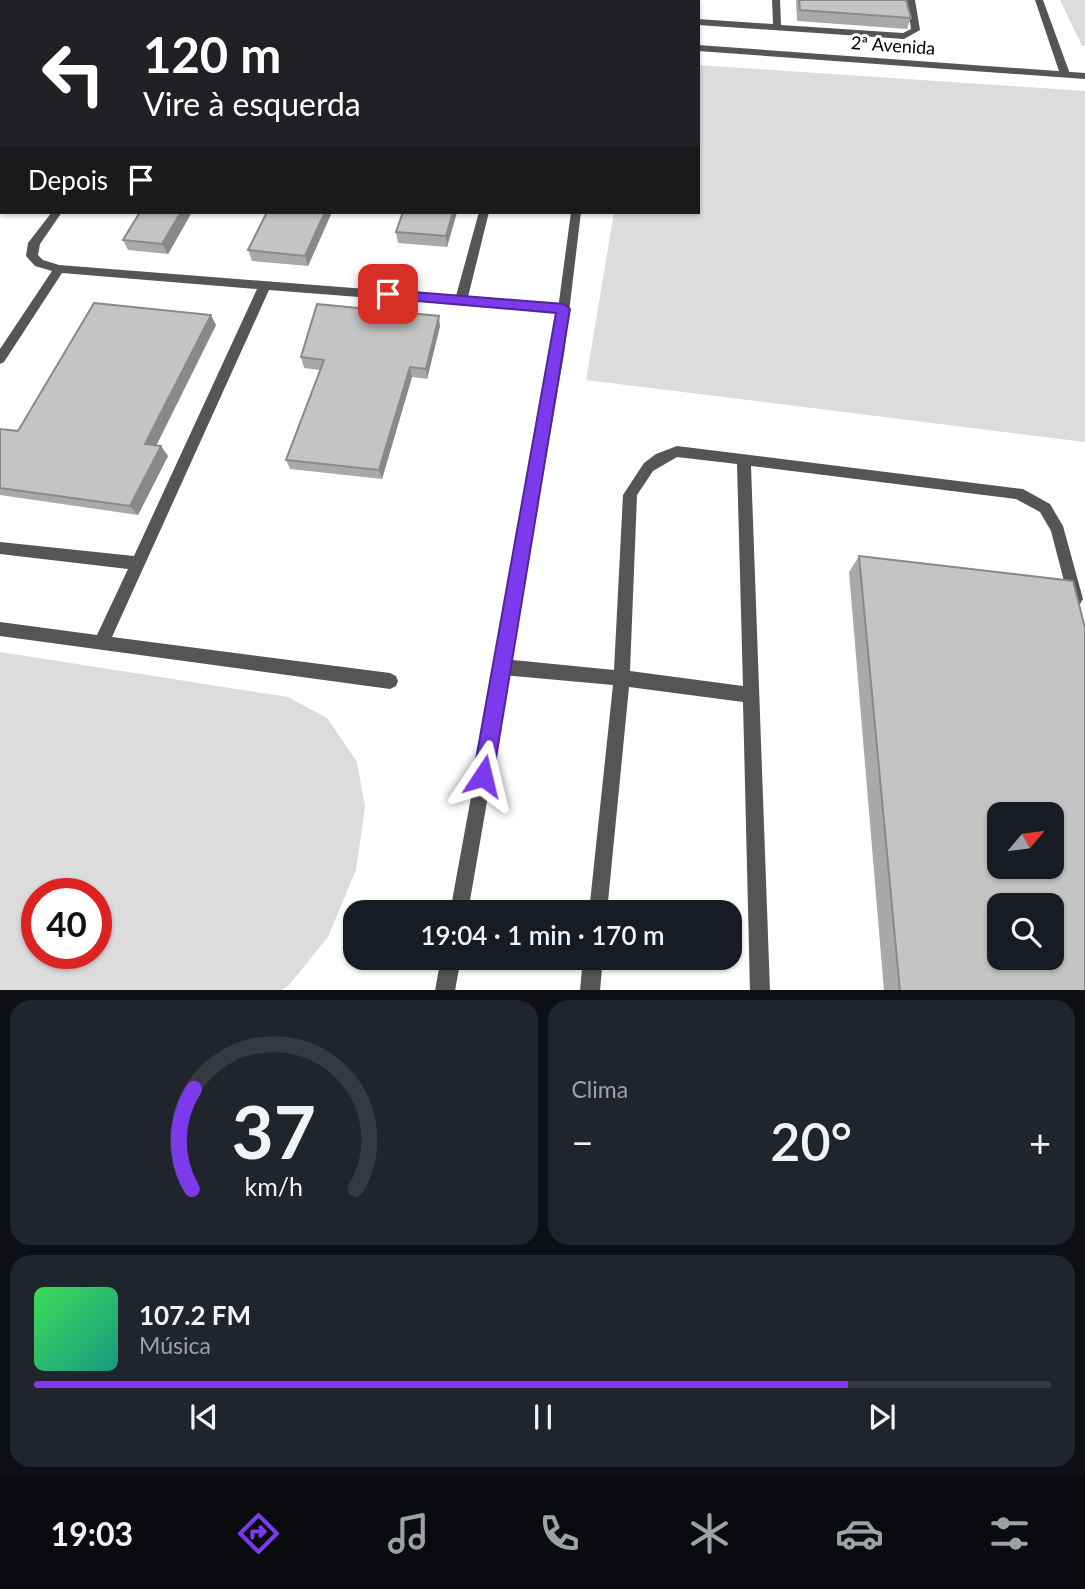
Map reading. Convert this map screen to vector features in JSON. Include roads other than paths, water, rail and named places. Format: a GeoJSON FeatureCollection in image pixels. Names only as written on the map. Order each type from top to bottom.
{"type":"FeatureCollection","features":[{"type":"Feature","properties":{"kind":"street"},"geometry":{"type":"LineString","coordinates":[[776,0],[777,27]]}},
{"type":"Feature","properties":{"kind":"street"},"geometry":{"type":"LineString","coordinates":[[700,22],[904,36],[916,30],[911,0]]}},
{"type":"Feature","properties":{"kind":"street"},"geometry":{"type":"LineString","coordinates":[[1039,0],[1065,74]]}},
{"type":"Feature","properties":{"kind":"street","name":"2ª Avenida"},"geometry":{"type":"LineString","coordinates":[[700,48],[1085,76]]}},
{"type":"Feature","properties":{"kind":"street"},"geometry":{"type":"LineString","coordinates":[[56,214],[34,243],[32,256],[39,263],[59,269],[564,309]]}},
{"type":"Feature","properties":{"kind":"street"},"geometry":{"type":"LineString","coordinates":[[461,300],[483,214]]}},
{"type":"Feature","properties":{"kind":"street"},"geometry":{"type":"LineString","coordinates":[[461,900],[564,309],[576,214]]}},
{"type":"Feature","properties":{"kind":"street"},"geometry":{"type":"LineString","coordinates":[[0,359],[59,269]]}},
{"type":"Feature","properties":{"kind":"street"},"geometry":{"type":"LineString","coordinates":[[102,642],[265,285]]}},
{"type":"Feature","properties":{"kind":"street"},"geometry":{"type":"LineString","coordinates":[[599,900],[622,678],[630,495],[641,474],[657,458],[677,451],[1018,493],[1045,508],[1058,530],[1079,617]]}},
{"type":"Feature","properties":{"kind":"street"},"geometry":{"type":"LineString","coordinates":[[744,458],[760,990]]}},
{"type":"Feature","properties":{"kind":"street"},"geometry":{"type":"LineString","coordinates":[[0,548],[136,563]]}},
{"type":"Feature","properties":{"kind":"street"},"geometry":{"type":"LineString","coordinates":[[0,629],[390,681]]}},
{"type":"Feature","properties":{"kind":"street"},"geometry":{"type":"LineString","coordinates":[[502,667],[622,678],[751,695]]}},
{"type":"Feature","properties":{"kind":"street"},"geometry":{"type":"LineString","coordinates":[[445,990],[449,970]]}},
{"type":"Feature","properties":{"kind":"street"},"geometry":{"type":"LineString","coordinates":[[590,990],[592,970]]}}]}
